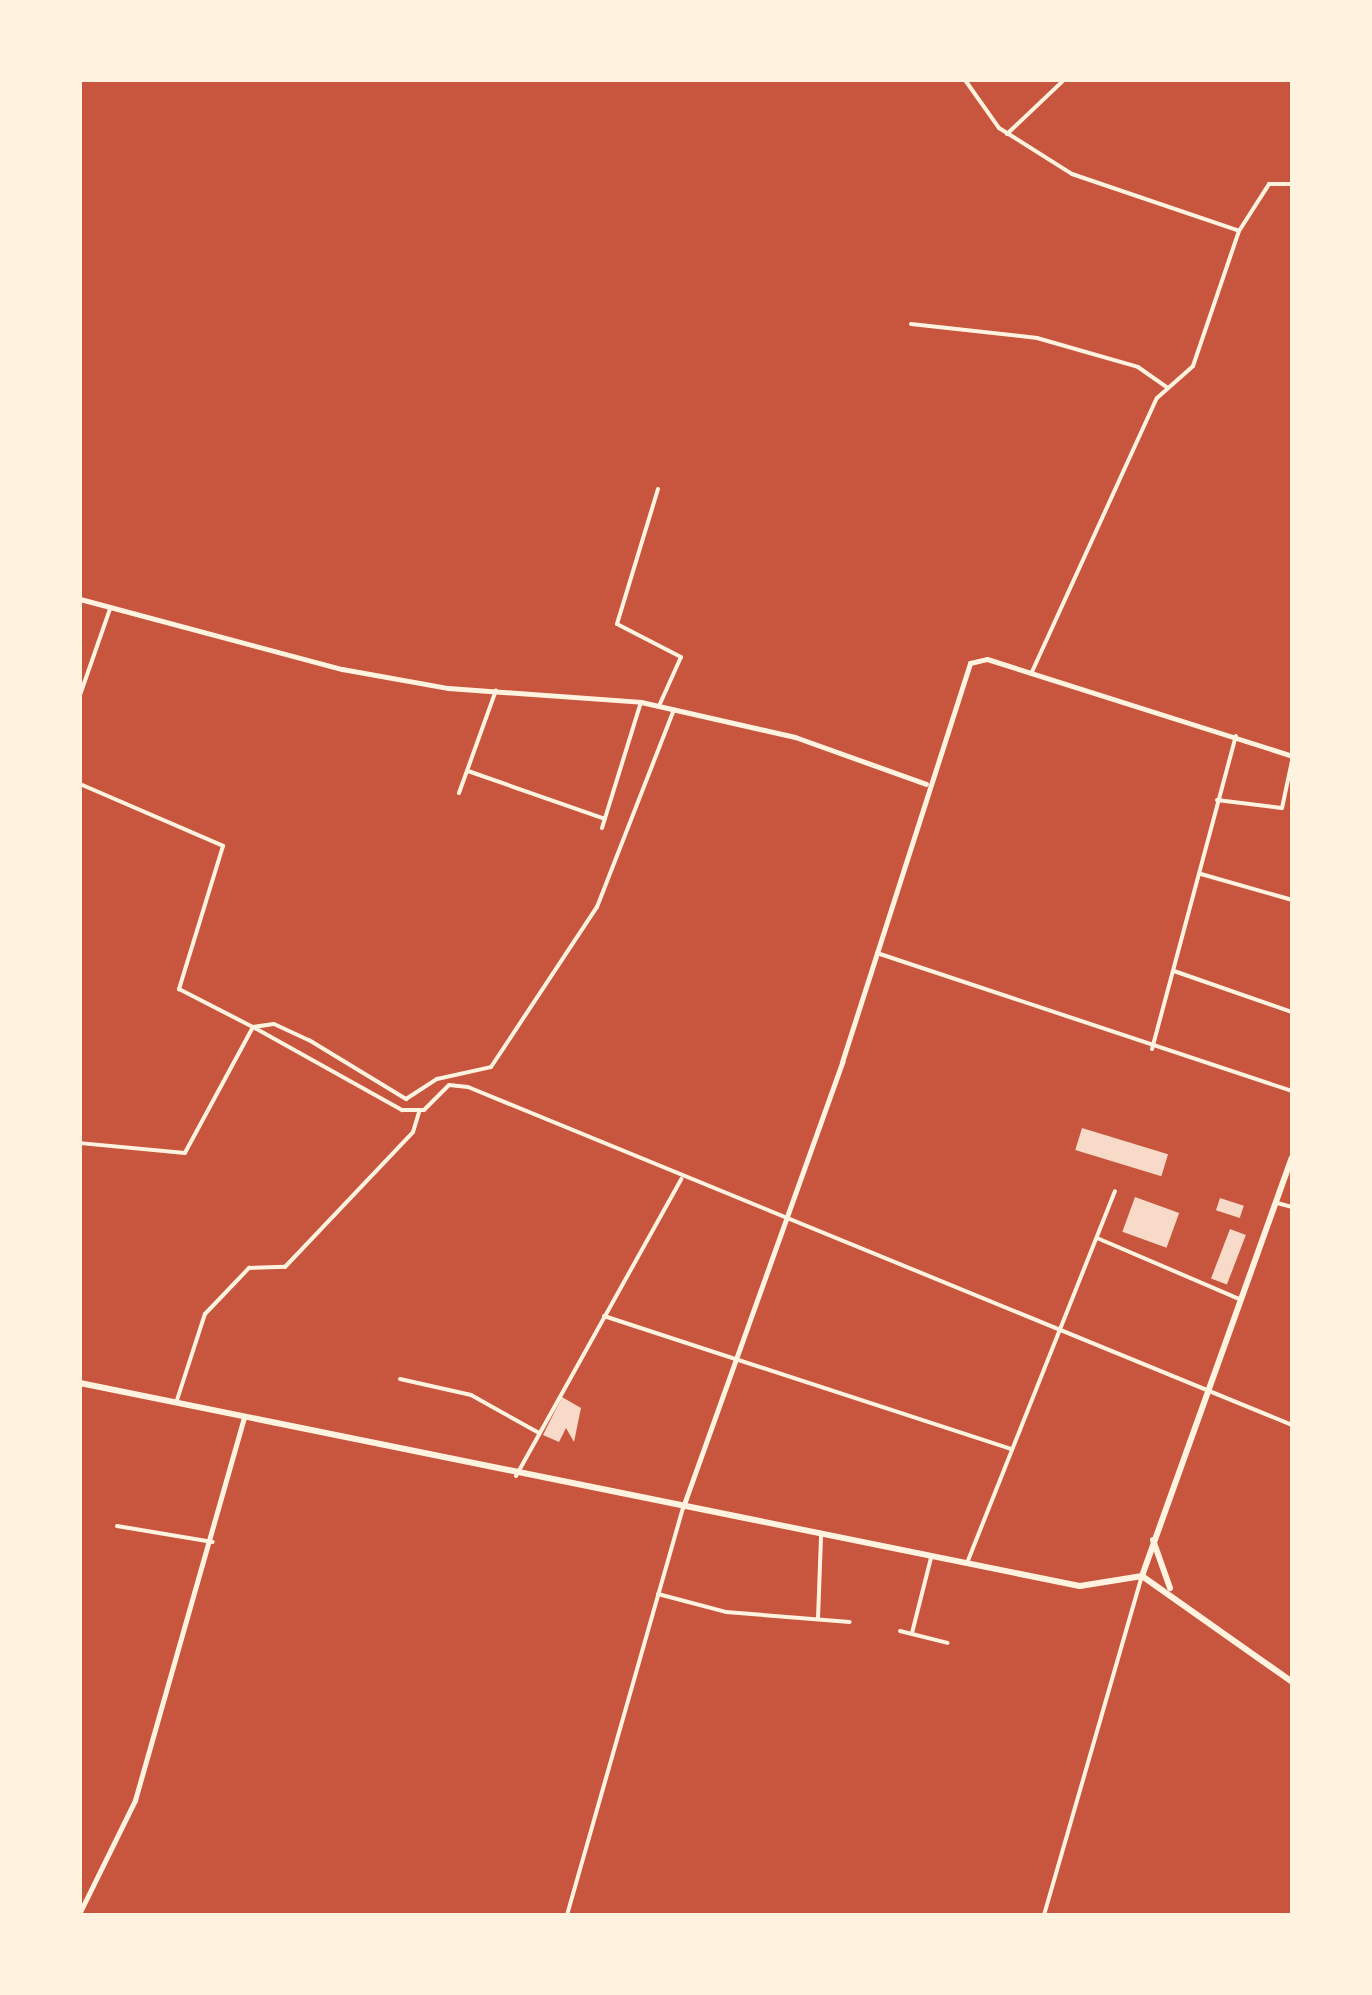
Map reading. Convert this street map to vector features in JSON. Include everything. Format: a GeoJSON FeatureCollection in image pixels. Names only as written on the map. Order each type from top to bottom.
{"type":"FeatureCollection","features":[{"type":"Feature","properties":{"kind":"main road"},"geometry":{"type":"LineString","coordinates":[[1142,1576],[1204,1392],[1292,1158]]}},
{"type":"Feature","properties":{"kind":"main road"},"geometry":{"type":"LineString","coordinates":[[80,1383],[516,1476],[1092,1588],[1142,1576],[1171,1589],[1292,1682]]}},
{"type":"Feature","properties":{"kind":"main road"},"geometry":{"type":"LineString","coordinates":[[1152,1540],[1171,1589]]}},
{"type":"Feature","properties":{"kind":"street"},"geometry":{"type":"LineString","coordinates":[[966,80],[1007,134],[1102,189],[1239,231]]}},
{"type":"Feature","properties":{"kind":"street"},"geometry":{"type":"LineString","coordinates":[[1007,134],[1064,80]]}},
{"type":"Feature","properties":{"kind":"street"},"geometry":{"type":"LineString","coordinates":[[1031,674],[1168,386],[1193,366],[1239,231],[1269,184],[1292,184]]}},
{"type":"Feature","properties":{"kind":"street"},"geometry":{"type":"LineString","coordinates":[[911,324],[1052,342],[1138,368],[1168,386]]}},
{"type":"Feature","properties":{"kind":"street"},"geometry":{"type":"LineString","coordinates":[[658,488],[617,627],[681,656],[659,706]]}},
{"type":"Feature","properties":{"kind":"street"},"geometry":{"type":"LineString","coordinates":[[80,599],[342,668],[496,690],[641,702],[796,736],[926,784]]}},
{"type":"Feature","properties":{"kind":"street"},"geometry":{"type":"LineString","coordinates":[[80,695],[110,609]]}},
{"type":"Feature","properties":{"kind":"street"},"geometry":{"type":"LineString","coordinates":[[567,1915],[683,1507],[877,953],[926,784],[970,663],[1031,674],[1236,736],[1292,758],[1285,806],[1216,800]]}},
{"type":"Feature","properties":{"kind":"street"},"geometry":{"type":"LineString","coordinates":[[459,793],[496,690]]}},
{"type":"Feature","properties":{"kind":"street"},"geometry":{"type":"LineString","coordinates":[[602,828],[641,702]]}},
{"type":"Feature","properties":{"kind":"street"},"geometry":{"type":"LineString","coordinates":[[252,1028],[274,1024],[309,1040],[406,1100],[437,1079],[490,1066],[597,907],[674,710]]}},
{"type":"Feature","properties":{"kind":"street"},"geometry":{"type":"LineString","coordinates":[[1152,1050],[1236,736]]}},
{"type":"Feature","properties":{"kind":"street"},"geometry":{"type":"LineString","coordinates":[[468,771],[604,819]]}},
{"type":"Feature","properties":{"kind":"street"},"geometry":{"type":"LineString","coordinates":[[80,784],[223,846],[178,986],[419,1112]]}},
{"type":"Feature","properties":{"kind":"street"},"geometry":{"type":"LineString","coordinates":[[1202,874],[1292,900]]}},
{"type":"Feature","properties":{"kind":"street"},"geometry":{"type":"LineString","coordinates":[[877,953],[1152,1050],[1292,1091]]}},
{"type":"Feature","properties":{"kind":"street"},"geometry":{"type":"LineString","coordinates":[[1174,971],[1292,1012]]}},
{"type":"Feature","properties":{"kind":"street"},"geometry":{"type":"LineString","coordinates":[[80,1142],[185,1153],[252,1028]]}},
{"type":"Feature","properties":{"kind":"street"},"geometry":{"type":"LineString","coordinates":[[177,1402],[205,1314],[249,1268],[284,1267],[413,1132],[419,1112],[458,1084],[681,1179],[1204,1392],[1292,1424]]}},
{"type":"Feature","properties":{"kind":"street"},"geometry":{"type":"LineString","coordinates":[[516,1476],[681,1179]]}},
{"type":"Feature","properties":{"kind":"street"},"geometry":{"type":"LineString","coordinates":[[966,1565],[1115,1191]]}},
{"type":"Feature","properties":{"kind":"street"},"geometry":{"type":"LineString","coordinates":[[1276,1202],[1292,1208]]}},
{"type":"Feature","properties":{"kind":"street"},"geometry":{"type":"LineString","coordinates":[[1097,1238],[1239,1299]]}},
{"type":"Feature","properties":{"kind":"street"},"geometry":{"type":"LineString","coordinates":[[604,1316],[1011,1450]]}},
{"type":"Feature","properties":{"kind":"street"},"geometry":{"type":"LineString","coordinates":[[400,1379],[471,1395],[538,1433]]}},
{"type":"Feature","properties":{"kind":"street"},"geometry":{"type":"LineString","coordinates":[[80,1912],[134,1800],[213,1542],[244,1417]]}},
{"type":"Feature","properties":{"kind":"street"},"geometry":{"type":"LineString","coordinates":[[118,1526],[213,1542]]}},
{"type":"Feature","properties":{"kind":"street"},"geometry":{"type":"LineString","coordinates":[[818,1620],[822,1536]]}},
{"type":"Feature","properties":{"kind":"street"},"geometry":{"type":"LineString","coordinates":[[912,1633],[931,1558]]}},
{"type":"Feature","properties":{"kind":"street"},"geometry":{"type":"LineString","coordinates":[[1044,1915],[1142,1576]]}},
{"type":"Feature","properties":{"kind":"street"},"geometry":{"type":"LineString","coordinates":[[658,1594],[850,1622]]}},
{"type":"Feature","properties":{"kind":"street"},"geometry":{"type":"LineString","coordinates":[[900,1631],[948,1643]]}},
{"type":"Feature","properties":{"kind":"building"},"geometry":{"type":"Polygon","coordinates":[[[1082,1128],[1168,1154],[1161,1176],[1075,1150],[1082,1128]]]}},
{"type":"Feature","properties":{"kind":"building"},"geometry":{"type":"Polygon","coordinates":[[[1135,1197],[1179,1213],[1167,1248],[1122,1232],[1135,1197]]]}},
{"type":"Feature","properties":{"kind":"building"},"geometry":{"type":"Polygon","coordinates":[[[1220,1198],[1244,1206],[1240,1218],[1216,1210],[1220,1198]]]}},
{"type":"Feature","properties":{"kind":"building"},"geometry":{"type":"Polygon","coordinates":[[[1230,1229],[1246,1235],[1227,1285],[1211,1278],[1230,1229]]]}},
{"type":"Feature","properties":{"kind":"building"},"geometry":{"type":"Polygon","coordinates":[[[562,1397],[581,1408],[574,1442],[566,1428],[559,1442],[543,1435],[562,1397]]]}}]}
